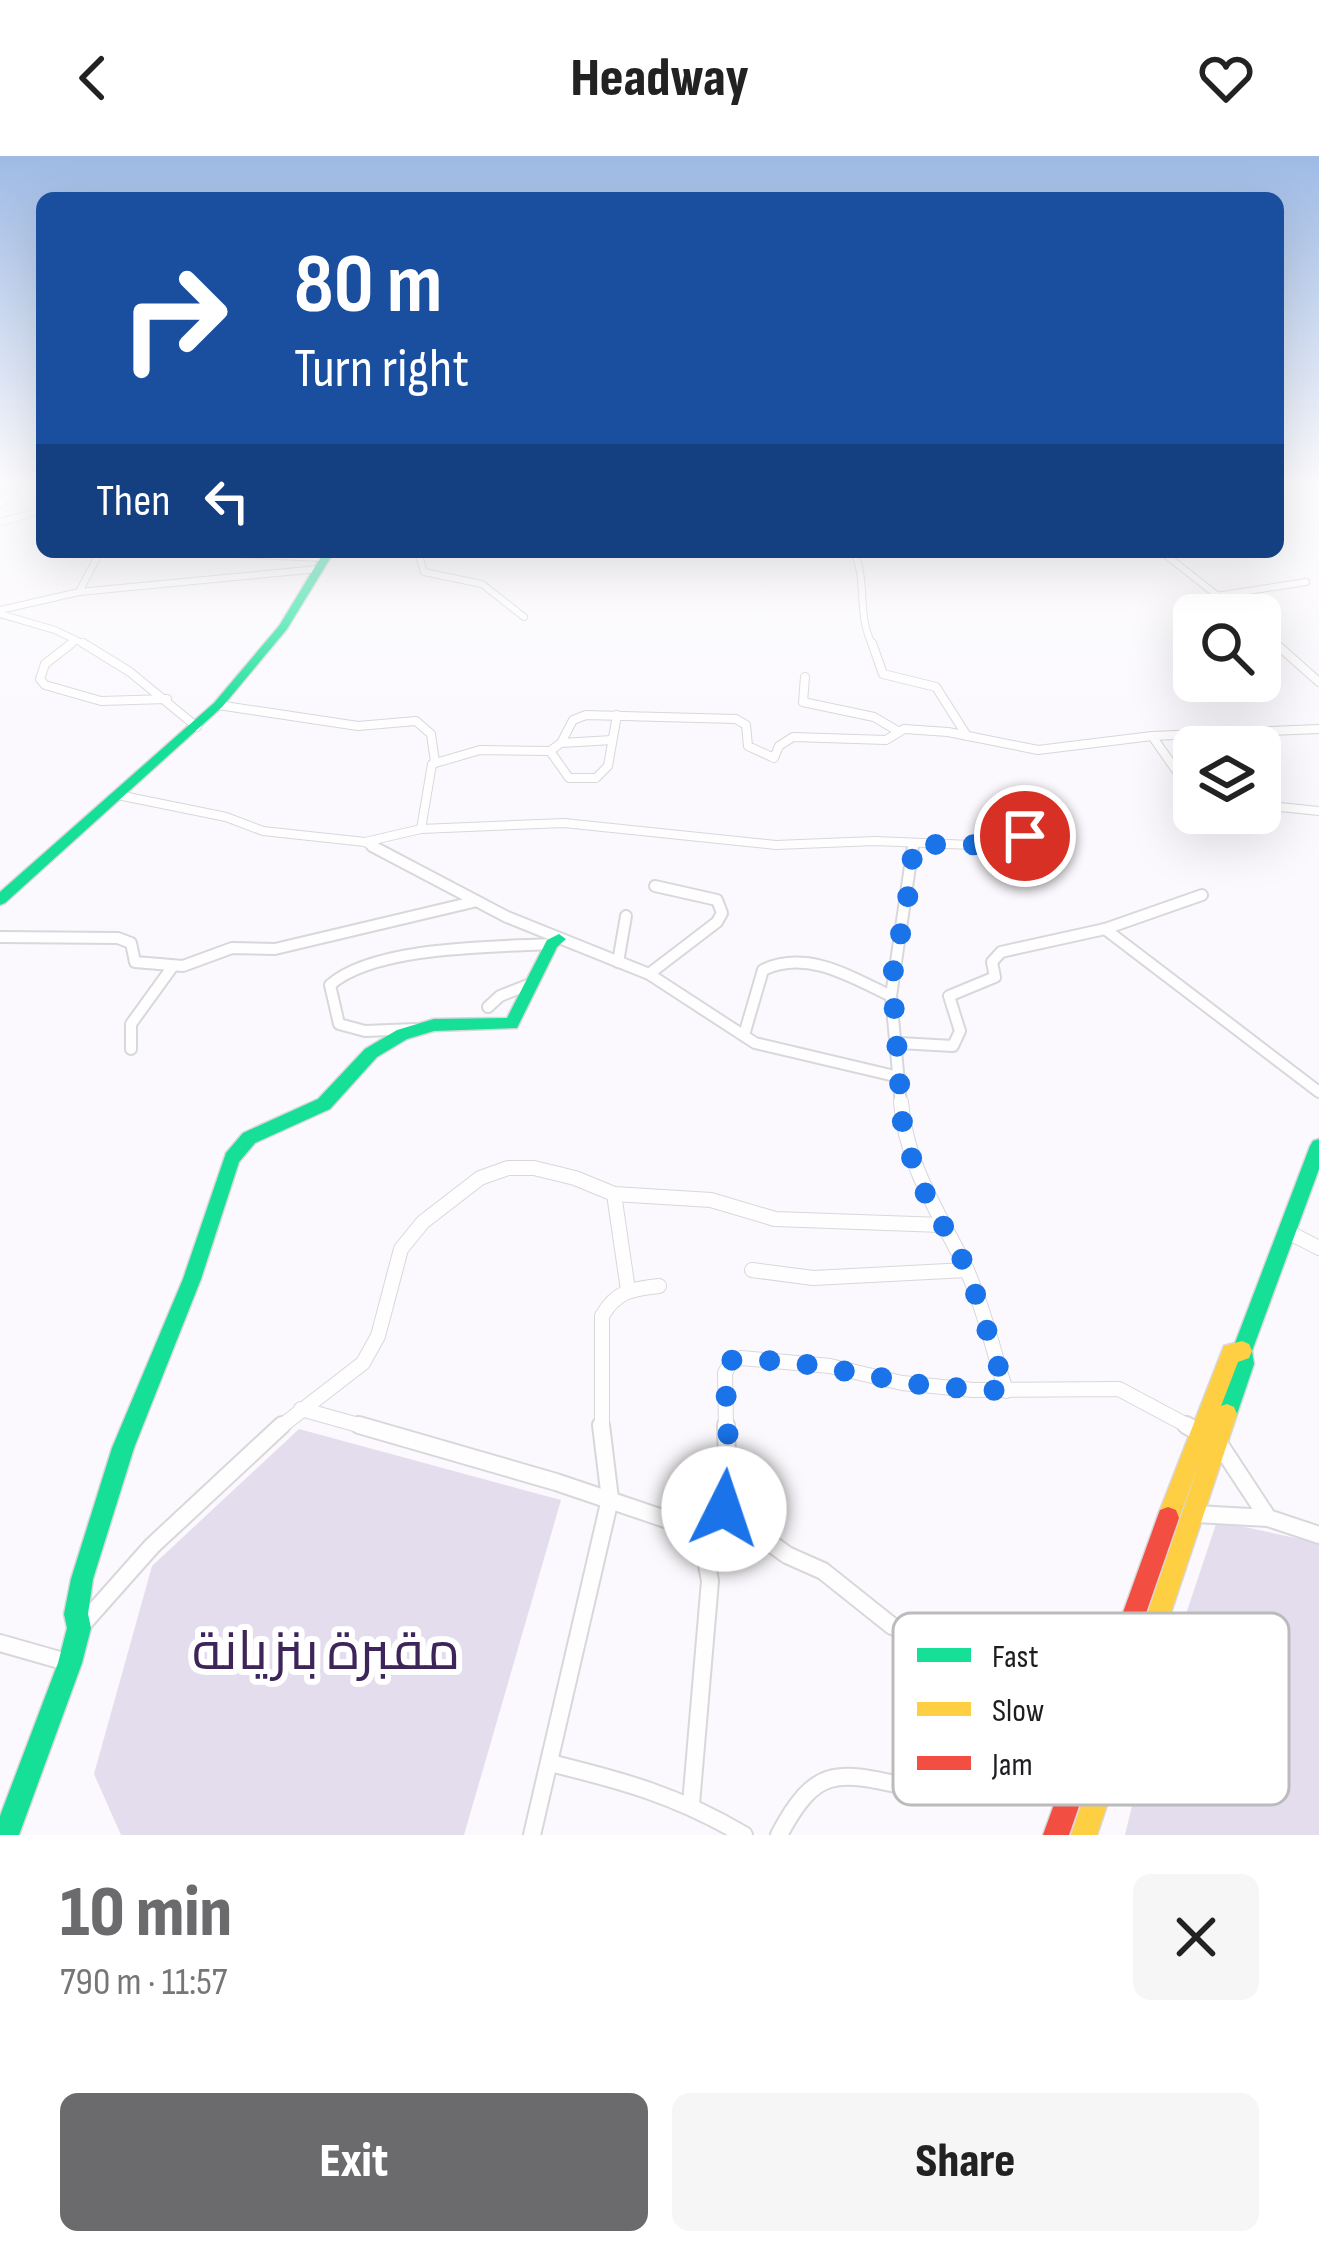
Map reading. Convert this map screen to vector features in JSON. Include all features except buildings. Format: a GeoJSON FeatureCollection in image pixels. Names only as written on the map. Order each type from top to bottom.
{"type":"FeatureCollection","features":[{"type":"Feature","properties":{"kind":"street"},"geometry":{"type":"LineString","coordinates":[[79,592],[95,561]]}},
{"type":"Feature","properties":{"kind":"street"},"geometry":{"type":"LineString","coordinates":[[0,612],[79,592],[314,561]]}},
{"type":"Feature","properties":{"kind":"street"},"geometry":{"type":"LineString","coordinates":[[0,900],[218,705],[267,649],[323,561]]}},
{"type":"Feature","properties":{"kind":"street"},"geometry":{"type":"LineString","coordinates":[[421,561],[424,572],[482,584],[524,617]]}},
{"type":"Feature","properties":{"kind":"street"},"geometry":{"type":"LineString","coordinates":[[857,561],[864,589],[862,620],[880,652],[883,674],[935,687],[968,736]]}},
{"type":"Feature","properties":{"kind":"street"},"geometry":{"type":"LineString","coordinates":[[1173,561],[1214,594]]}},
{"type":"Feature","properties":{"kind":"street"},"geometry":{"type":"LineString","coordinates":[[1229,594],[1306,582]]}},
{"type":"Feature","properties":{"kind":"street"},"geometry":{"type":"LineString","coordinates":[[0,612],[45,624],[137,674],[197,727]]}},
{"type":"Feature","properties":{"kind":"street"},"geometry":{"type":"LineString","coordinates":[[74,640],[45,664],[40,679],[45,685],[101,701],[167,699]]}},
{"type":"Feature","properties":{"kind":"street"},"geometry":{"type":"LineString","coordinates":[[1281,648],[1319,682]]}},
{"type":"Feature","properties":{"kind":"street"},"geometry":{"type":"LineString","coordinates":[[805,676],[802,702],[869,716],[896,730],[968,736],[1038,750],[1152,736],[1319,729]]}},
{"type":"Feature","properties":{"kind":"street"},"geometry":{"type":"LineString","coordinates":[[218,705],[343,724],[416,721],[431,734],[435,762]]}},
{"type":"Feature","properties":{"kind":"street"},"geometry":{"type":"LineString","coordinates":[[550,752],[563,774],[586,781],[606,770],[617,715]]}},
{"type":"Feature","properties":{"kind":"street"},"geometry":{"type":"LineString","coordinates":[[422,829],[428,772],[435,762],[489,749],[550,752],[579,717],[742,721],[748,746],[774,758],[779,746],[794,737],[886,740],[896,730]]}},
{"type":"Feature","properties":{"kind":"street"},"geometry":{"type":"LineString","coordinates":[[1152,736],[1173,766]]}},
{"type":"Feature","properties":{"kind":"street"},"geometry":{"type":"LineString","coordinates":[[562,743],[612,740]]}},
{"type":"Feature","properties":{"kind":"street"},"geometry":{"type":"LineString","coordinates":[[118,795],[226,817],[262,831],[364,842],[422,829],[564,823],[776,845],[972,845],[1025,836]]}},
{"type":"Feature","properties":{"kind":"street"},"geometry":{"type":"LineString","coordinates":[[1281,807],[1319,811]]}},
{"type":"Feature","properties":{"kind":"street"},"geometry":{"type":"LineString","coordinates":[[364,842],[556,942],[649,974],[744,1035],[784,1054],[899,1077]]}},
{"type":"Feature","properties":{"kind":"street"},"geometry":{"type":"LineString","coordinates":[[913,844],[891,996],[899,1103],[910,1157],[968,1270],[1006,1391]]}},
{"type":"Feature","properties":{"kind":"street"},"geometry":{"type":"LineString","coordinates":[[649,974],[707,931],[722,913],[716,900],[703,894],[655,886]]}},
{"type":"Feature","properties":{"kind":"street"},"geometry":{"type":"LineString","coordinates":[[898,1042],[953,1046],[960,1031],[949,996],[995,977],[995,956],[1105,929],[1202,895]]}},
{"type":"Feature","properties":{"kind":"street"},"geometry":{"type":"LineString","coordinates":[[0,937],[118,938],[131,943],[132,960],[173,966],[232,948],[275,949],[476,902]]}},
{"type":"Feature","properties":{"kind":"street"},"geometry":{"type":"LineString","coordinates":[[618,962],[626,916]]}},
{"type":"Feature","properties":{"kind":"street"},"geometry":{"type":"LineString","coordinates":[[1105,929],[1319,1092]]}},
{"type":"Feature","properties":{"kind":"street"},"geometry":{"type":"LineString","coordinates":[[556,942],[518,1016],[506,1027],[459,1024],[365,1031],[338,1024],[330,985],[346,971],[446,949],[556,942]]}},
{"type":"Feature","properties":{"kind":"street"},"geometry":{"type":"LineString","coordinates":[[744,1035],[763,970],[777,963],[818,966],[891,996]]}},
{"type":"Feature","properties":{"kind":"street"},"geometry":{"type":"LineString","coordinates":[[130,1049],[131,1024],[173,966]]}},
{"type":"Feature","properties":{"kind":"street"},"geometry":{"type":"LineString","coordinates":[[488,1006],[532,983]]}},
{"type":"Feature","properties":{"kind":"street"},"geometry":{"type":"LineString","coordinates":[[6,1835],[70,1663],[79,1628],[76,1614],[82,1580],[123,1448],[192,1279],[232,1158],[249,1138],[324,1104],[371,1053],[416,1029]]}},
{"type":"Feature","properties":{"kind":"street"},"geometry":{"type":"LineString","coordinates":[[1159,1613],[1244,1364],[1243,1351],[1319,1146]]}},
{"type":"Feature","properties":{"kind":"street"},"geometry":{"type":"LineString","coordinates":[[79,1628],[152,1546],[301,1408],[363,1363],[378,1336],[401,1249],[423,1222],[462,1190],[496,1171],[522,1167],[563,1174],[614,1194],[711,1200],[775,1219],[942,1225]]}},
{"type":"Feature","properties":{"kind":"street"},"geometry":{"type":"LineString","coordinates":[[614,1194],[628,1290]]}},
{"type":"Feature","properties":{"kind":"street"},"geometry":{"type":"LineString","coordinates":[[1288,1232],[1319,1248]]}},
{"type":"Feature","properties":{"kind":"street"},"geometry":{"type":"LineString","coordinates":[[752,1270],[813,1278],[968,1270]]}},
{"type":"Feature","properties":{"kind":"street"},"geometry":{"type":"LineString","coordinates":[[532,1835],[610,1499],[600,1413],[605,1307],[628,1290],[659,1286]]}},
{"type":"Feature","properties":{"kind":"street"},"geometry":{"type":"LineString","coordinates":[[1137,1613],[1198,1432],[1231,1353],[1243,1351]]}},
{"type":"Feature","properties":{"kind":"street"},"geometry":{"type":"LineString","coordinates":[[301,1408],[610,1499],[669,1522],[700,1526],[724,1509],[730,1474],[725,1373],[732,1360],[788,1361],[928,1386],[1006,1391],[1119,1389],[1198,1432]]}},
{"type":"Feature","properties":{"kind":"street"},"geometry":{"type":"LineString","coordinates":[[1218,1442],[1268,1518]]}},
{"type":"Feature","properties":{"kind":"street"},"geometry":{"type":"LineString","coordinates":[[724,1509],[787,1556],[823,1571],[893,1626]]}},
{"type":"Feature","properties":{"kind":"street"},"geometry":{"type":"LineString","coordinates":[[1193,1514],[1268,1518],[1319,1535]]}},
{"type":"Feature","properties":{"kind":"street"},"geometry":{"type":"LineString","coordinates":[[691,1804],[710,1581],[700,1526]]}},
{"type":"Feature","properties":{"kind":"street"},"geometry":{"type":"LineString","coordinates":[[0,1643],[70,1663]]}},
{"type":"Feature","properties":{"kind":"street"},"geometry":{"type":"LineString","coordinates":[[550,1763],[647,1786],[691,1804],[736,1833]]}},
{"type":"Feature","properties":{"kind":"street"},"geometry":{"type":"LineString","coordinates":[[778,1835],[806,1786],[819,1778],[837,1774],[893,1784]]}},
{"type":"Feature","properties":{"kind":"street"},"geometry":{"type":"LineString","coordinates":[[1056,1835],[1067,1805]]}},
{"type":"Feature","properties":{"kind":"street"},"geometry":{"type":"LineString","coordinates":[[1084,1835],[1094,1805]]}},
{"type":"Feature","properties":{"kind":"green space","name":"مقبرة بنزيانة"},"geometry":{"type":"Polygon","coordinates":[[[299,1429],[561,1500],[464,1835],[121,1835],[94,1774],[152,1566],[299,1429]]]}},
{"type":"Feature","properties":{"kind":"green space"},"geometry":{"type":"Polygon","coordinates":[[[1217,1521],[1319,1543],[1319,1835],[1125,1835],[1132,1805],[1289,1805],[1289,1613],[1186,1613],[1217,1521]]]}},
{"type":"Feature","properties":{"kind":"traffic: fast"},"geometry":{"type":"LineString","coordinates":[[0,900],[218,705],[283,627],[323,561]]}},
{"type":"Feature","properties":{"kind":"traffic: fast"},"geometry":{"type":"LineString","coordinates":[[6,1835],[70,1663],[79,1628],[76,1614],[82,1579],[123,1448],[192,1279],[232,1158],[249,1138],[324,1104],[371,1053],[402,1034],[434,1025],[512,1024],[552,944],[559,939]]}},
{"type":"Feature","properties":{"kind":"traffic: fast"},"geometry":{"type":"LineString","coordinates":[[1227,1414],[1244,1364],[1242,1351],[1319,1146]]}},
{"type":"Feature","properties":{"kind":"traffic: slow"},"geometry":{"type":"LineString","coordinates":[[1168,1518],[1231,1353],[1242,1351]]}},
{"type":"Feature","properties":{"kind":"traffic: slow"},"geometry":{"type":"LineString","coordinates":[[1159,1613],[1227,1414]]}},
{"type":"Feature","properties":{"kind":"traffic: slow"},"geometry":{"type":"LineString","coordinates":[[1084,1835],[1094,1805]]}},
{"type":"Feature","properties":{"kind":"traffic: jam"},"geometry":{"type":"LineString","coordinates":[[1134,1613],[1168,1518]]}},
{"type":"Feature","properties":{"kind":"traffic: jam"},"geometry":{"type":"LineString","coordinates":[[1056,1835],[1067,1805]]}},
{"type":"Feature","properties":{"kind":"route"},"geometry":{"type":"LineString","coordinates":[[724,1509],[730,1474],[725,1373],[732,1360],[788,1361],[928,1386],[1006,1391],[968,1270],[932,1209],[910,1157],[899,1103],[892,986],[913,844],[972,845],[1025,836]]}}]}
